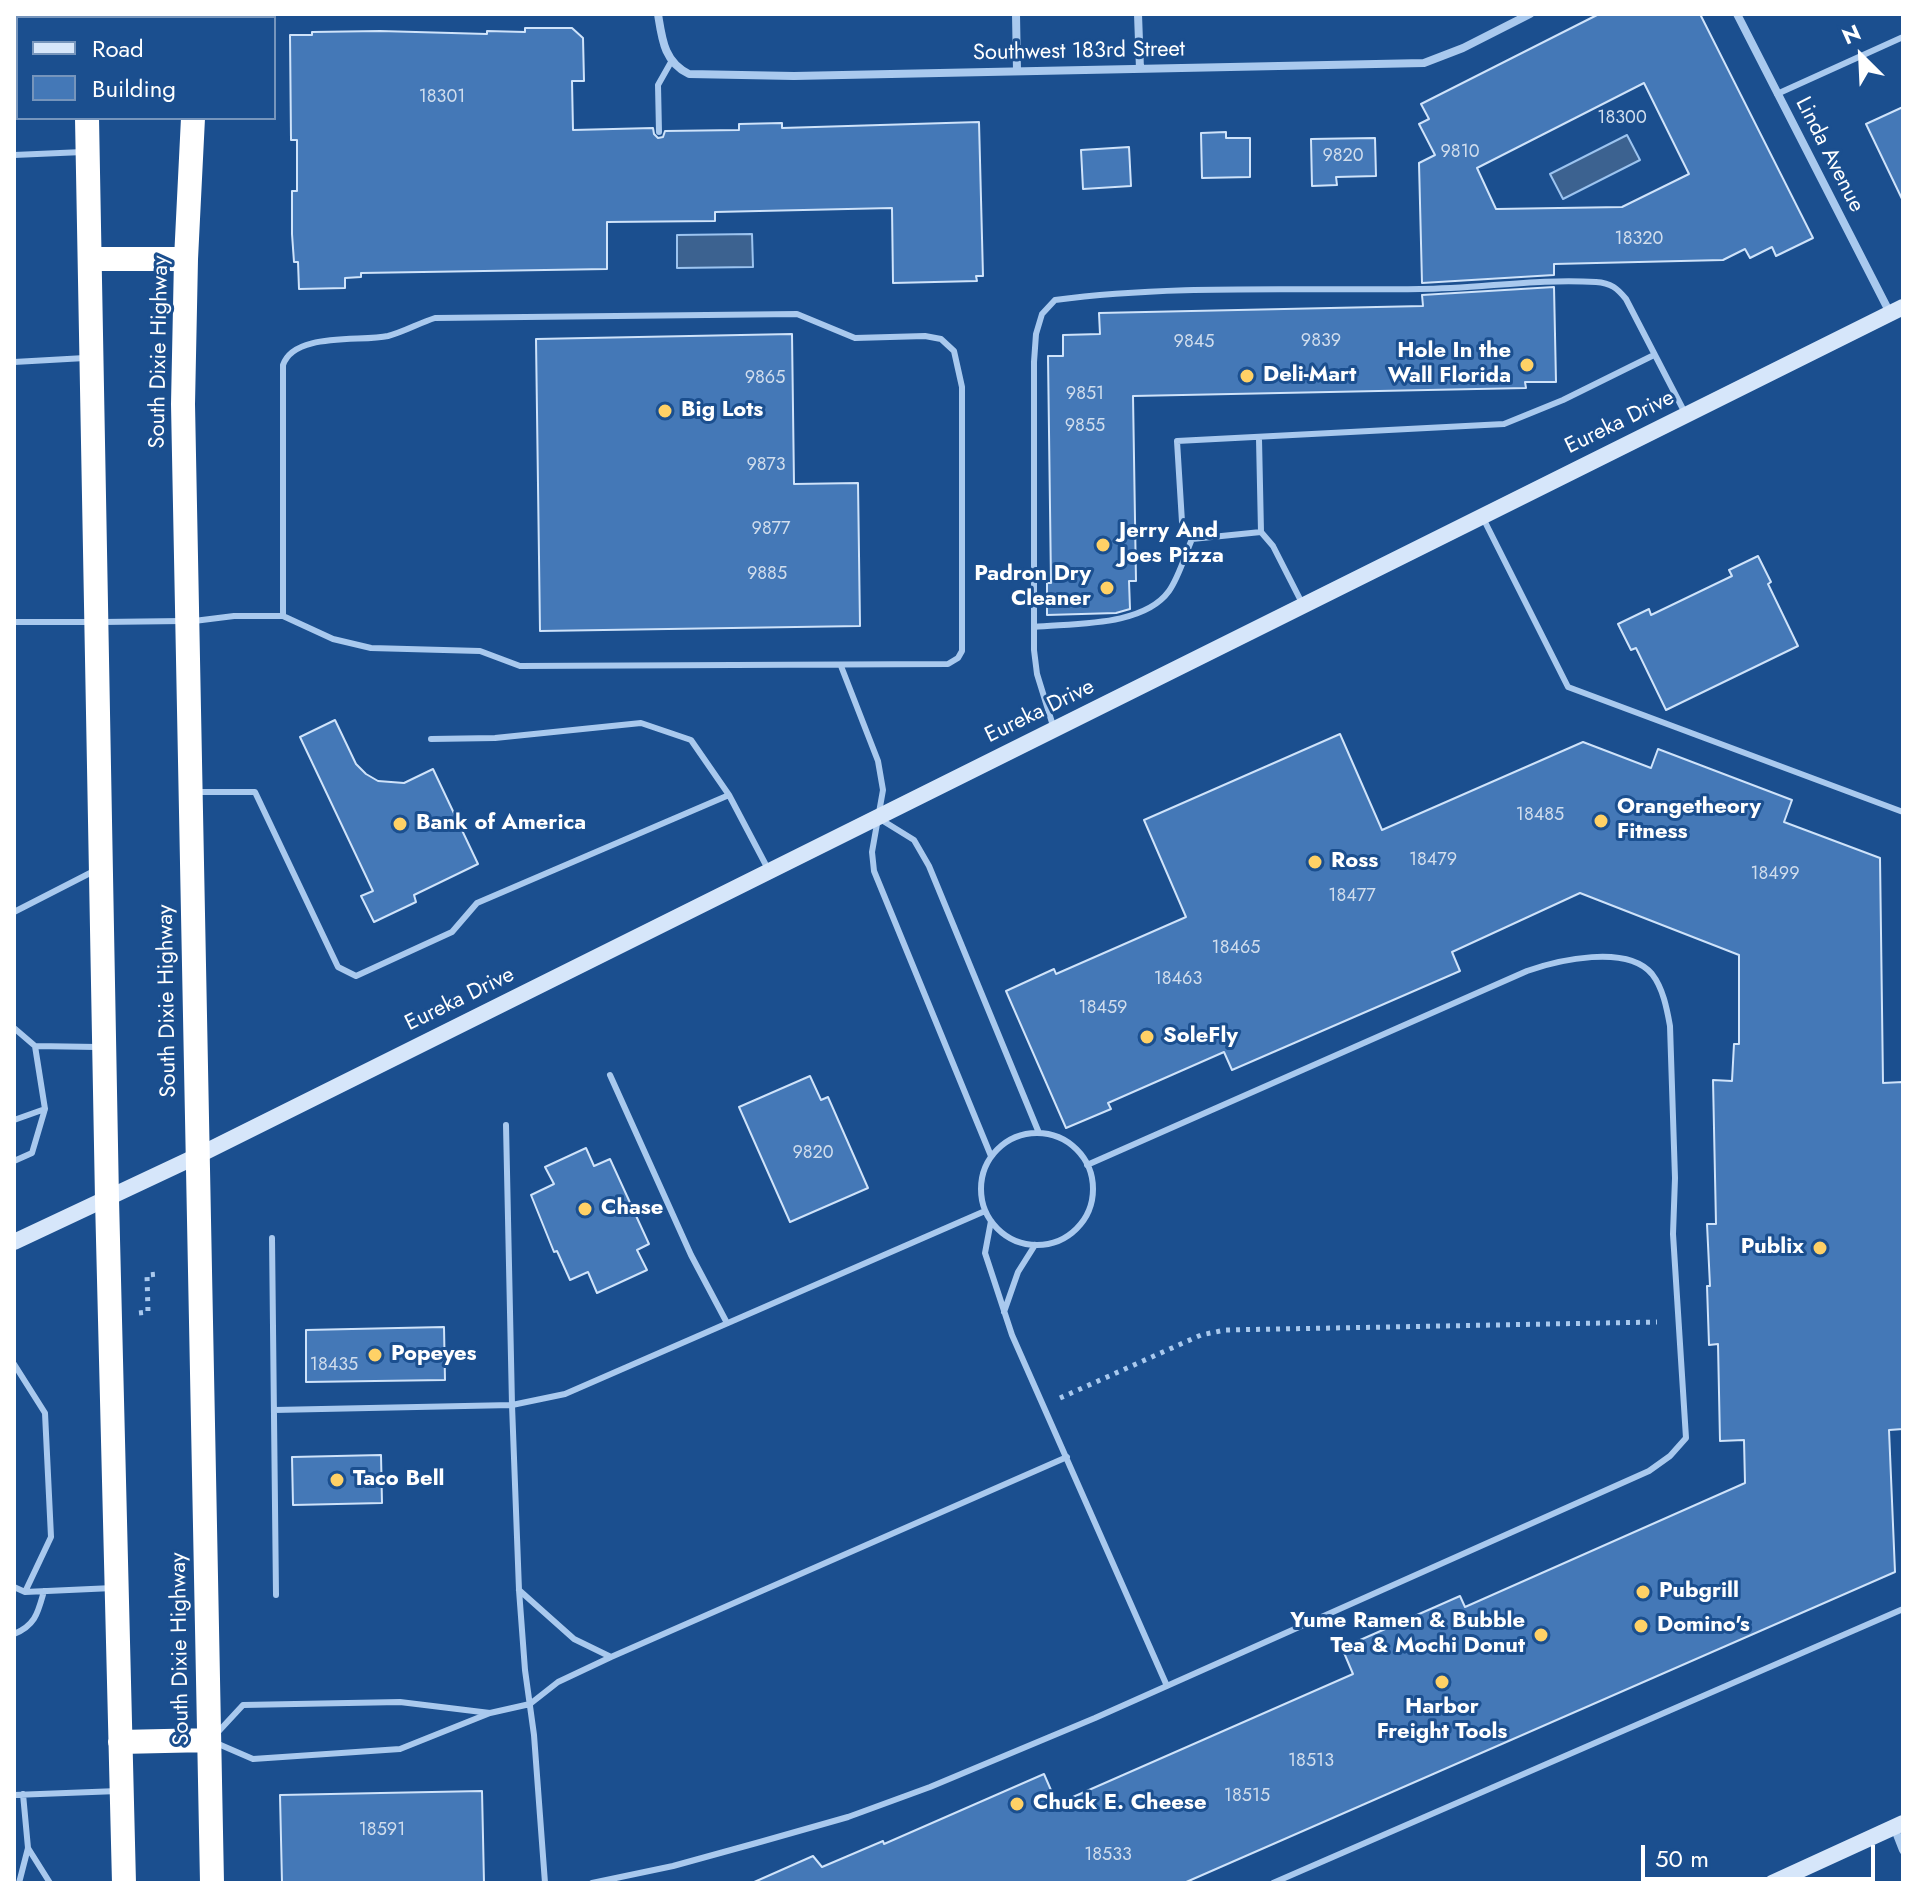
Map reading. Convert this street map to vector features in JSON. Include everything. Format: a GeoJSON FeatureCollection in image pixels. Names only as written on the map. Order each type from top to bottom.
{"type":"FeatureCollection","features":[{"type":"Feature","properties":{"kind":"highway"},"geometry":{"type":"LineString","coordinates":[[87,120],[107,1199],[124,1883]]}},
{"type":"Feature","properties":{"kind":"highway","name":"South Dixie Highway"},"geometry":{"type":"LineString","coordinates":[[193,120],[183,404],[212,1883]]}},
{"type":"Feature","properties":{"kind":"highway"},"geometry":{"type":"LineString","coordinates":[[91,259],[186,259]]}},
{"type":"Feature","properties":{"kind":"highway"},"geometry":{"type":"LineString","coordinates":[[120,1742],[209,1740]]}},
{"type":"Feature","properties":{"kind":"main road","name":"Eureka Drive"},"geometry":{"type":"LineString","coordinates":[[14,1242],[197,1156],[1896,310]]}},
{"type":"Feature","properties":{"kind":"main road"},"geometry":{"type":"LineString","coordinates":[[1772,1883],[1898,1825]]}},
{"type":"Feature","properties":{"kind":"street"},"geometry":{"type":"LineString","coordinates":[[658,14],[664,47],[671,62]]}},
{"type":"Feature","properties":{"kind":"street"},"geometry":{"type":"LineString","coordinates":[[1016,14],[1017,71]]}},
{"type":"Feature","properties":{"kind":"street"},"geometry":{"type":"LineString","coordinates":[[1138,14],[1140,69]]}},
{"type":"Feature","properties":{"kind":"street","name":"Southwest 183rd Street"},"geometry":{"type":"LineString","coordinates":[[671,62],[689,74],[794,76],[1424,63],[1463,48],[1530,14]]}},
{"type":"Feature","properties":{"kind":"street","name":"Linda Avenue"},"geometry":{"type":"LineString","coordinates":[[1737,14],[1777,94],[1896,310]]}},
{"type":"Feature","properties":{"kind":"street"},"geometry":{"type":"LineString","coordinates":[[1898,1825],[1903,1850]]}},
{"type":"Feature","properties":{"kind":"lane"},"geometry":{"type":"LineString","coordinates":[[1777,94],[1903,37]]}},
{"type":"Feature","properties":{"kind":"lane"},"geometry":{"type":"LineString","coordinates":[[659,132],[658,85],[671,62]]}},
{"type":"Feature","properties":{"kind":"lane"},"geometry":{"type":"LineString","coordinates":[[14,155],[87,152]]}},
{"type":"Feature","properties":{"kind":"lane"},"geometry":{"type":"LineString","coordinates":[[1054,729],[1037,674],[1034,627],[1034,362],[1036,334],[1042,314],[1055,300],[1117,293],[1440,289],[1598,282],[1616,286],[1621,292],[1686,415]]}},
{"type":"Feature","properties":{"kind":"lane"},"geometry":{"type":"LineString","coordinates":[[14,622],[187,621],[234,616],[283,616],[333,639],[371,648],[480,651],[520,666],[948,664],[961,654],[962,387],[954,351],[941,339],[925,336],[855,338],[797,314],[435,318],[390,335],[306,345],[291,353],[283,365],[283,616]]}},
{"type":"Feature","properties":{"kind":"lane"},"geometry":{"type":"LineString","coordinates":[[1192,539],[1182,522],[1177,441],[1504,424],[1563,400],[1654,355]]}},
{"type":"Feature","properties":{"kind":"lane"},"geometry":{"type":"LineString","coordinates":[[14,362],[93,357]]}},
{"type":"Feature","properties":{"kind":"lane"},"geometry":{"type":"LineString","coordinates":[[1259,439],[1261,532],[1273,546],[1303,605]]}},
{"type":"Feature","properties":{"kind":"lane"},"geometry":{"type":"LineString","coordinates":[[1482,516],[1568,687],[1903,812]]}},
{"type":"Feature","properties":{"kind":"lane"},"geometry":{"type":"LineString","coordinates":[[1192,539],[1261,532]]}},
{"type":"Feature","properties":{"kind":"lane"},"geometry":{"type":"LineString","coordinates":[[1034,627],[1123,619],[1148,608],[1168,592],[1192,539]]}},
{"type":"Feature","properties":{"kind":"lane"},"geometry":{"type":"LineString","coordinates":[[841,666],[878,761],[883,790],[872,852],[874,871],[991,1156]]}},
{"type":"Feature","properties":{"kind":"lane"},"geometry":{"type":"LineString","coordinates":[[431,739],[495,738],[641,723],[691,740],[729,795],[769,871]]}},
{"type":"Feature","properties":{"kind":"lane"},"geometry":{"type":"LineString","coordinates":[[191,792],[255,792],[338,967],[356,976],[452,932],[477,903],[729,795]]}},
{"type":"Feature","properties":{"kind":"lane"},"geometry":{"type":"LineString","coordinates":[[877,817],[914,840],[929,866],[1039,1133]]}},
{"type":"Feature","properties":{"kind":"lane"},"geometry":{"type":"LineString","coordinates":[[14,912],[102,867]]}},
{"type":"Feature","properties":{"kind":"lane"},"geometry":{"type":"LineString","coordinates":[[592,1883],[673,1866],[848,1817],[957,1776],[1649,1471],[1670,1456],[1686,1438],[1675,1272],[1673,1106],[1667,1009],[1650,971],[1638,965],[1600,957],[1552,962],[1353,1045],[1087,1165]]}},
{"type":"Feature","properties":{"kind":"lane"},"geometry":{"type":"LineString","coordinates":[[14,1028],[35,1046],[105,1047]]}},
{"type":"Feature","properties":{"kind":"lane"},"geometry":{"type":"LineString","coordinates":[[14,1161],[32,1153],[45,1109],[35,1046]]}},
{"type":"Feature","properties":{"kind":"lane"},"geometry":{"type":"LineString","coordinates":[[610,1075],[691,1255],[727,1323]]}},
{"type":"Feature","properties":{"kind":"lane"},"geometry":{"type":"LineString","coordinates":[[14,1120],[45,1109]]}},
{"type":"Feature","properties":{"kind":"lane"},"geometry":{"type":"LineString","coordinates":[[506,1125],[519,1590],[545,1883]]}},
{"type":"Feature","properties":{"kind":"lane"},"geometry":{"type":"LineString","coordinates":[[1039,1133],[1068,1142],[1079,1152],[1087,1165],[1093,1187],[1087,1214],[1078,1227],[1051,1243],[1035,1245],[1018,1242],[1003,1234],[991,1221],[985,1211],[981,1183],[991,1156],[1013,1139],[1039,1133]]}},
{"type":"Feature","properties":{"kind":"lane"},"geometry":{"type":"LineString","coordinates":[[274,1410],[512,1405],[565,1394],[985,1211]]}},
{"type":"Feature","properties":{"kind":"lane"},"geometry":{"type":"LineString","coordinates":[[991,1221],[985,1253],[1012,1335],[1167,1686]]}},
{"type":"Feature","properties":{"kind":"lane"},"geometry":{"type":"LineString","coordinates":[[272,1238],[276,1595]]}},
{"type":"Feature","properties":{"kind":"lane"},"geometry":{"type":"LineString","coordinates":[[1004,1312],[1018,1272],[1035,1245]]}},
{"type":"Feature","properties":{"kind":"lane"},"geometry":{"type":"LineString","coordinates":[[14,1364],[45,1413],[51,1537],[25,1592]]}},
{"type":"Feature","properties":{"kind":"lane"},"geometry":{"type":"LineString","coordinates":[[490,1713],[400,1702],[243,1705],[209,1740],[253,1759],[400,1749],[490,1713],[530,1704],[558,1682],[611,1657],[1067,1457]]}},
{"type":"Feature","properties":{"kind":"lane"},"geometry":{"type":"LineString","coordinates":[[14,1587],[25,1592],[117,1588]]}},
{"type":"Feature","properties":{"kind":"lane"},"geometry":{"type":"LineString","coordinates":[[519,1590],[574,1639],[611,1657]]}},
{"type":"Feature","properties":{"kind":"lane"},"geometry":{"type":"LineString","coordinates":[[14,1634],[26,1629],[37,1618],[44,1591]]}},
{"type":"Feature","properties":{"kind":"lane"},"geometry":{"type":"LineString","coordinates":[[1273,1883],[1903,1609]]}},
{"type":"Feature","properties":{"kind":"lane"},"geometry":{"type":"LineString","coordinates":[[14,1795],[121,1791]]}},
{"type":"Feature","properties":{"kind":"lane"},"geometry":{"type":"LineString","coordinates":[[19,1883],[28,1848],[23,1794]]}},
{"type":"Feature","properties":{"kind":"lane"},"geometry":{"type":"LineString","coordinates":[[28,1848],[50,1883]]}},
{"type":"Feature","properties":{"kind":"path"},"geometry":{"type":"LineString","coordinates":[[139,1313],[148,1312],[147,1275],[158,1274]]}},
{"type":"Feature","properties":{"kind":"path"},"geometry":{"type":"LineString","coordinates":[[1059,1398],[1201,1335],[1225,1330],[1657,1322]]}},
{"type":"Feature","properties":{"kind":"water"},"geometry":{"type":"Polygon","coordinates":[[[1627,135],[1640,160],[1563,199],[1550,174],[1627,135]]]}},
{"type":"Feature","properties":{"kind":"water"},"geometry":{"type":"Polygon","coordinates":[[[752,234],[753,267],[677,268],[677,235],[752,234]]]}},
{"type":"Feature","properties":{"kind":"building"},"geometry":{"type":"Polygon","coordinates":[[[1599,14],[1700,14],[1813,238],[1776,256],[1772,247],[1750,258],[1745,249],[1723,260],[1554,264],[1554,275],[1422,283],[1419,163],[1435,155],[1419,124],[1429,119],[1421,104],[1599,14]],[[1644,83],[1477,168],[1496,209],[1622,207],[1689,174],[1644,83]]]}},
{"type":"Feature","properties":{"kind":"building"},"geometry":{"type":"Polygon","coordinates":[[[525,28],[572,28],[583,38],[584,81],[572,81],[573,130],[653,128],[658,138],[663,137],[665,131],[739,130],[739,124],[782,123],[782,128],[979,122],[983,276],[976,276],[977,281],[893,283],[892,208],[715,212],[715,221],[607,222],[607,269],[361,273],[361,277],[345,278],[345,288],[299,289],[298,262],[294,262],[292,234],[292,191],[297,191],[297,140],[291,140],[290,35],[380,31],[487,34],[487,31],[525,32],[525,28]]]}},
{"type":"Feature","properties":{"kind":"building"},"geometry":{"type":"Polygon","coordinates":[[[1903,107],[1903,201],[1866,124],[1903,107]]]}},
{"type":"Feature","properties":{"kind":"building"},"geometry":{"type":"Polygon","coordinates":[[[1226,132],[1226,138],[1250,138],[1250,177],[1202,178],[1201,133],[1226,132]]]}},
{"type":"Feature","properties":{"kind":"building"},"geometry":{"type":"Polygon","coordinates":[[[1375,138],[1376,176],[1336,177],[1337,185],[1312,186],[1311,139],[1375,138]]]}},
{"type":"Feature","properties":{"kind":"building"},"geometry":{"type":"Polygon","coordinates":[[[1129,147],[1131,186],[1083,189],[1081,150],[1129,147]]]}},
{"type":"Feature","properties":{"kind":"building"},"geometry":{"type":"Polygon","coordinates":[[[1554,287],[1556,382],[1525,382],[1526,388],[1133,396],[1136,581],[1129,581],[1130,609],[1116,613],[1047,615],[1047,583],[1051,583],[1048,356],[1063,356],[1063,335],[1100,334],[1099,313],[1423,306],[1422,295],[1554,287]]]}},
{"type":"Feature","properties":{"kind":"building","name":"Big Lots"},"geometry":{"type":"Polygon","coordinates":[[[792,334],[794,484],[858,483],[860,626],[540,631],[536,339],[792,334]]]}},
{"type":"Feature","properties":{"kind":"building"},"geometry":{"type":"Polygon","coordinates":[[[1758,556],[1798,646],[1666,710],[1636,648],[1631,650],[1618,624],[1649,609],[1651,615],[1732,576],[1729,570],[1758,556]]]}},
{"type":"Feature","properties":{"kind":"building","name":"Bank of America"},"geometry":{"type":"Polygon","coordinates":[[[335,720],[356,764],[378,781],[404,783],[433,769],[478,864],[414,895],[416,902],[374,922],[361,896],[373,891],[300,737],[335,720]]]}},
{"type":"Feature","properties":{"kind":"building"},"geometry":{"type":"Polygon","coordinates":[[[1340,734],[1382,830],[1583,742],[1651,768],[1658,749],[1792,800],[1784,822],[1880,858],[1883,1083],[1903,1082],[1903,1429],[1889,1430],[1895,1572],[1184,1883],[752,1883],[813,1856],[822,1867],[883,1841],[884,1844],[1044,1774],[1057,1804],[1353,1674],[1342,1648],[1460,1596],[1465,1607],[1745,1483],[1744,1440],[1720,1441],[1718,1344],[1709,1345],[1707,1286],[1710,1286],[1707,1224],[1716,1224],[1713,1080],[1732,1081],[1734,1044],[1739,1044],[1739,955],[1580,893],[1452,952],[1460,971],[1232,1070],[1224,1052],[1108,1103],[1111,1109],[1066,1128],[1006,991],[1054,969],[1056,974],[1186,917],[1144,820],[1340,734]]]}},
{"type":"Feature","properties":{"kind":"building"},"geometry":{"type":"Polygon","coordinates":[[[810,1076],[821,1100],[828,1097],[868,1188],[790,1222],[739,1107],[810,1076]]]}},
{"type":"Feature","properties":{"kind":"building","name":"Chase"},"geometry":{"type":"Polygon","coordinates":[[[586,1148],[594,1166],[610,1159],[649,1244],[637,1250],[647,1270],[597,1293],[588,1272],[570,1280],[557,1251],[554,1252],[531,1195],[554,1184],[545,1167],[586,1148]]]}},
{"type":"Feature","properties":{"kind":"building","name":"Popeyes"},"geometry":{"type":"Polygon","coordinates":[[[444,1327],[445,1380],[306,1382],[306,1330],[444,1327]]]}},
{"type":"Feature","properties":{"kind":"building","name":"Taco Bell"},"geometry":{"type":"Polygon","coordinates":[[[381,1455],[382,1503],[293,1505],[292,1457],[381,1455]]]}},
{"type":"Feature","properties":{"kind":"building"},"geometry":{"type":"Polygon","coordinates":[[[482,1791],[484,1883],[282,1883],[280,1795],[482,1791]]]}},
{"type":"Feature","properties":{"kind":"place","name":"Hole In the Wall Florida"},"geometry":{"type":"Point","coordinates":[1527,365]}},
{"type":"Feature","properties":{"kind":"place","name":"Deli-Mart"},"geometry":{"type":"Point","coordinates":[1247,376]}},
{"type":"Feature","properties":{"kind":"place","name":"Big Lots"},"geometry":{"type":"Point","coordinates":[665,411]}},
{"type":"Feature","properties":{"kind":"place","name":"Jerry And Joes Pizza"},"geometry":{"type":"Point","coordinates":[1103,545]}},
{"type":"Feature","properties":{"kind":"place","name":"Padron Dry Cleaner"},"geometry":{"type":"Point","coordinates":[1107,588]}},
{"type":"Feature","properties":{"kind":"place","name":"Orangetheory Fitness"},"geometry":{"type":"Point","coordinates":[1601,821]}},
{"type":"Feature","properties":{"kind":"place","name":"Bank of America"},"geometry":{"type":"Point","coordinates":[400,824]}},
{"type":"Feature","properties":{"kind":"place","name":"Ross"},"geometry":{"type":"Point","coordinates":[1315,862]}},
{"type":"Feature","properties":{"kind":"place","name":"SoleFly"},"geometry":{"type":"Point","coordinates":[1147,1037]}},
{"type":"Feature","properties":{"kind":"place","name":"Chase"},"geometry":{"type":"Point","coordinates":[585,1209]}},
{"type":"Feature","properties":{"kind":"place","name":"Publix"},"geometry":{"type":"Point","coordinates":[1820,1248]}},
{"type":"Feature","properties":{"kind":"place","name":"Popeyes"},"geometry":{"type":"Point","coordinates":[375,1355]}},
{"type":"Feature","properties":{"kind":"place","name":"Taco Bell"},"geometry":{"type":"Point","coordinates":[337,1480]}},
{"type":"Feature","properties":{"kind":"place","name":"Pubgrill"},"geometry":{"type":"Point","coordinates":[1643,1592]}},
{"type":"Feature","properties":{"kind":"place","name":"Domino's"},"geometry":{"type":"Point","coordinates":[1641,1626]}},
{"type":"Feature","properties":{"kind":"place","name":"Yume Ramen & Bubble Tea & Mochi Donut"},"geometry":{"type":"Point","coordinates":[1541,1635]}},
{"type":"Feature","properties":{"kind":"place","name":"Harbor Freight Tools"},"geometry":{"type":"Point","coordinates":[1442,1682]}},
{"type":"Feature","properties":{"kind":"place","name":"Chuck E. Cheese"},"geometry":{"type":"Point","coordinates":[1017,1804]}}]}
